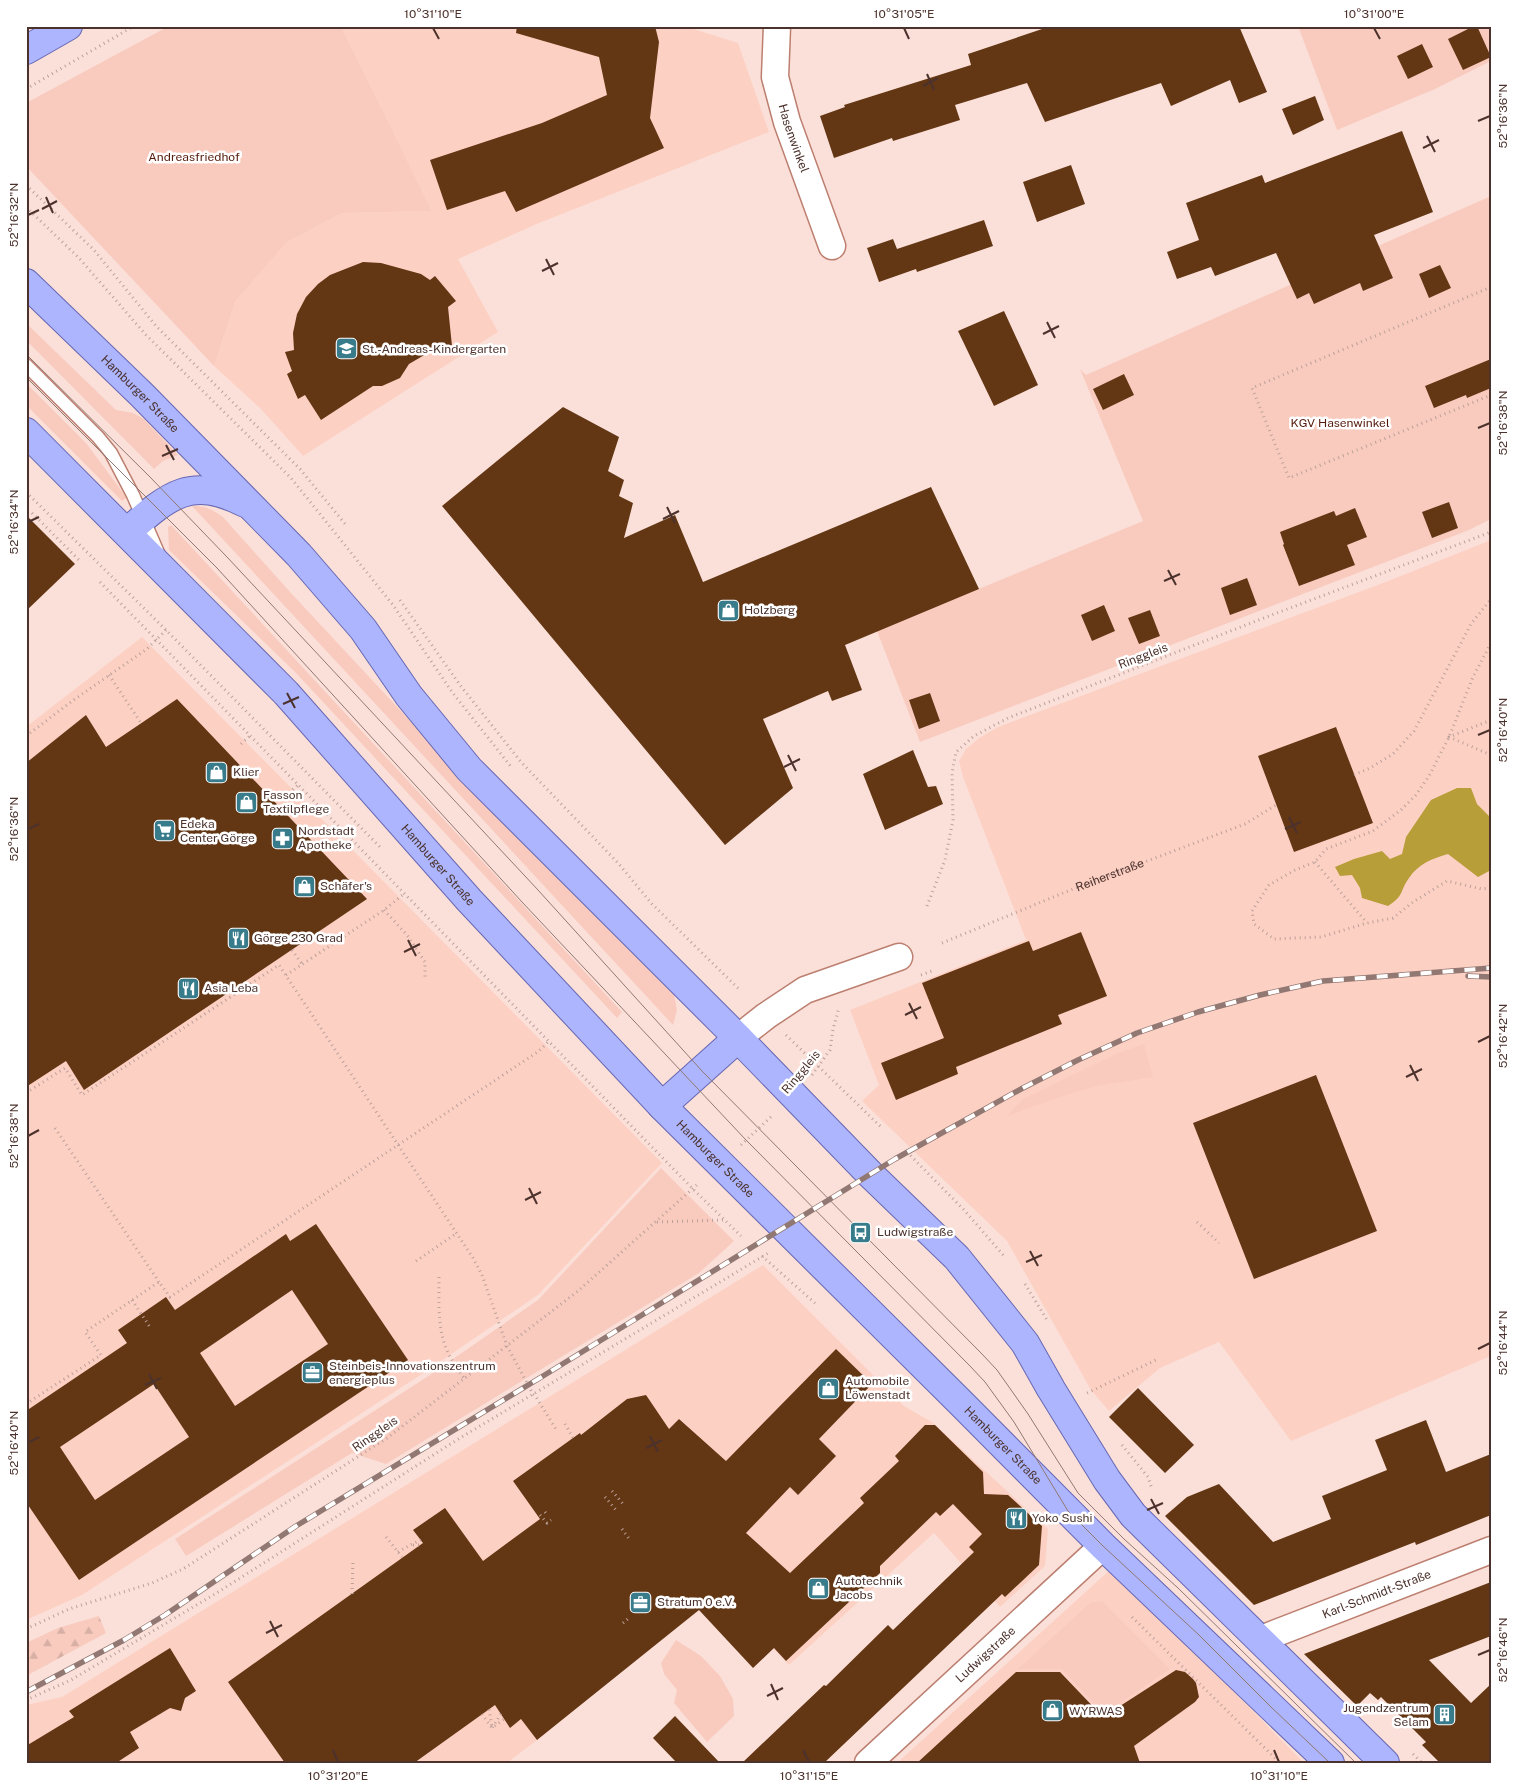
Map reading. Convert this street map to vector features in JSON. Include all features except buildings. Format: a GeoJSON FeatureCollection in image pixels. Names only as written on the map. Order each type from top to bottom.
{"type":"FeatureCollection","features":[{"type":"Feature","properties":{"kind":"main road"},"geometry":{"type":"LineString","coordinates":[[26,50],[68,26]]}},
{"type":"Feature","properties":{"kind":"main road","name":"Hamburger Straße"},"geometry":{"type":"LineString","coordinates":[[26,283],[142,395],[299,555],[363,630],[409,696],[469,769],[738,1038],[870,1174],[957,1258],[1025,1343],[1107,1480],[1134,1515],[1384,1763]]}},
{"type":"Feature","properties":{"kind":"main road","name":"Hamburger Straße"},"geometry":{"type":"LineString","coordinates":[[26,432],[135,525],[167,572],[286,693],[469,900],[662,1106],[1102,1546],[1330,1763]]}},
{"type":"Feature","properties":{"kind":"main road","name":"Hamburger Straße"},"geometry":{"type":"LineString","coordinates":[[135,525],[156,506],[193,489],[214,491],[252,507]]}},
{"type":"Feature","properties":{"kind":"main road"},"geometry":{"type":"LineString","coordinates":[[662,1106],[738,1038]]}},
{"type":"Feature","properties":{"kind":"street","name":"Hasenwinkel"},"geometry":{"type":"LineString","coordinates":[[777,26],[775,77],[787,122],[832,246]]}},
{"type":"Feature","properties":{"kind":"street"},"geometry":{"type":"LineString","coordinates":[[738,1038],[766,1016],[805,990],[899,957]]}},
{"type":"Feature","properties":{"kind":"street","name":"Ludwigstraße"},"geometry":{"type":"LineString","coordinates":[[868,1763],[1102,1546]]}},
{"type":"Feature","properties":{"kind":"street","name":"Karl-Schmidt-Straße"},"geometry":{"type":"LineString","coordinates":[[1261,1639],[1491,1550]]}},
{"type":"Feature","properties":{"kind":"lane"},"geometry":{"type":"LineString","coordinates":[[26,364],[98,437],[111,453],[133,495],[135,525]]}},
{"type":"Feature","properties":{"kind":"path"},"geometry":{"type":"LineString","coordinates":[[26,89],[134,26]]}},
{"type":"Feature","properties":{"kind":"path"},"geometry":{"type":"LineString","coordinates":[[26,185],[94,250],[156,326],[300,469],[346,525]]}},
{"type":"Feature","properties":{"kind":"path"},"geometry":{"type":"LineString","coordinates":[[1491,288],[1252,388],[1289,478],[1491,395]]}},
{"type":"Feature","properties":{"kind":"path"},"geometry":{"type":"LineString","coordinates":[[26,492],[166,630],[384,851]]}},
{"type":"Feature","properties":{"kind":"path"},"geometry":{"type":"LineString","coordinates":[[32,513],[79,560]]}},
{"type":"Feature","properties":{"kind":"path","name":"Ringgleis"},"geometry":{"type":"LineString","coordinates":[[927,906],[945,860],[953,820],[952,773],[956,752],[974,736],[1008,718],[1096,683],[1491,532]]}},
{"type":"Feature","properties":{"kind":"path"},"geometry":{"type":"LineString","coordinates":[[100,582],[692,1189],[741,1236]]}},
{"type":"Feature","properties":{"kind":"path"},"geometry":{"type":"LineString","coordinates":[[1354,774],[1370,768],[1393,754],[1414,731],[1471,624],[1491,599]]}},
{"type":"Feature","properties":{"kind":"path"},"geometry":{"type":"LineString","coordinates":[[400,600],[460,685],[521,762],[618,863],[652,904],[741,991]]}},
{"type":"Feature","properties":{"kind":"path"},"geometry":{"type":"LineString","coordinates":[[26,736],[75,698],[147,649],[166,630]]}},
{"type":"Feature","properties":{"kind":"path"},"geometry":{"type":"LineString","coordinates":[[1491,643],[1473,676],[1448,737],[1429,776],[1416,795],[1401,810],[1374,831],[1326,849],[1316,862],[1295,870],[1269,885],[1252,911],[1254,924],[1274,939],[1321,937],[1367,923],[1393,918],[1413,902],[1447,881],[1482,889],[1491,888]]}},
{"type":"Feature","properties":{"kind":"path"},"geometry":{"type":"LineString","coordinates":[[109,675],[141,723]]}},
{"type":"Feature","properties":{"kind":"path"},"geometry":{"type":"LineString","coordinates":[[1448,737],[1491,720]]}},
{"type":"Feature","properties":{"kind":"path"},"geometry":{"type":"LineString","coordinates":[[242,744],[251,735]]}},
{"type":"Feature","properties":{"kind":"path"},"geometry":{"type":"LineString","coordinates":[[1448,737],[1491,755]]}},
{"type":"Feature","properties":{"kind":"path"},"geometry":{"type":"LineString","coordinates":[[290,792],[299,784]]}},
{"type":"Feature","properties":{"kind":"path","name":"Reiherstraße"},"geometry":{"type":"LineString","coordinates":[[942,943],[1068,891],[1244,824],[1276,805]]}},
{"type":"Feature","properties":{"kind":"path"},"geometry":{"type":"LineString","coordinates":[[1316,862],[1367,923]]}},
{"type":"Feature","properties":{"kind":"path"},"geometry":{"type":"LineString","coordinates":[[286,975],[384,910],[405,893]]}},
{"type":"Feature","properties":{"kind":"path"},"geometry":{"type":"LineString","coordinates":[[384,910],[407,935],[425,962],[425,978]]}},
{"type":"Feature","properties":{"kind":"path"},"geometry":{"type":"LineString","coordinates":[[292,950],[302,964]]}},
{"type":"Feature","properties":{"kind":"path"},"geometry":{"type":"LineString","coordinates":[[26,1093],[65,1068],[82,1095],[279,965],[473,1258],[482,1275],[507,1346],[533,1394],[556,1429]]}},
{"type":"Feature","properties":{"kind":"path"},"geometry":{"type":"LineString","coordinates":[[915,978],[932,971]]}},
{"type":"Feature","properties":{"kind":"path","name":"Ringgleis"},"geometry":{"type":"LineString","coordinates":[[720,1164],[794,1096],[818,1068],[830,1050],[838,1009],[847,1005]]}},
{"type":"Feature","properties":{"kind":"path"},"geometry":{"type":"LineString","coordinates":[[784,1033],[881,1128]]}},
{"type":"Feature","properties":{"kind":"path"},"geometry":{"type":"LineString","coordinates":[[55,1128],[170,1297],[539,1051],[548,1041]]}},
{"type":"Feature","properties":{"kind":"path"},"geometry":{"type":"LineString","coordinates":[[907,1152],[964,1210],[1004,1257]]}},
{"type":"Feature","properties":{"kind":"path","name":"Ringgleis"},"geometry":{"type":"LineString","coordinates":[[26,1629],[69,1609],[152,1583],[183,1569],[387,1438],[578,1291],[692,1189]]}},
{"type":"Feature","properties":{"kind":"path"},"geometry":{"type":"LineString","coordinates":[[656,1222],[724,1220]]}},
{"type":"Feature","properties":{"kind":"path"},"geometry":{"type":"LineString","coordinates":[[1197,1222],[1219,1243]]}},
{"type":"Feature","properties":{"kind":"path"},"geometry":{"type":"LineString","coordinates":[[416,1260],[457,1233]]}},
{"type":"Feature","properties":{"kind":"path"},"geometry":{"type":"LineString","coordinates":[[26,1700],[71,1680],[215,1594],[460,1438],[770,1252]]}},
{"type":"Feature","properties":{"kind":"path"},"geometry":{"type":"LineString","coordinates":[[440,1276],[439,1322],[444,1344],[464,1378]]}},
{"type":"Feature","properties":{"kind":"path"},"geometry":{"type":"LineString","coordinates":[[26,1404],[101,1355],[85,1332],[159,1282]]}},
{"type":"Feature","properties":{"kind":"path"},"geometry":{"type":"LineString","coordinates":[[132,1300],[150,1327]]}},
{"type":"Feature","properties":{"kind":"path"},"geometry":{"type":"LineString","coordinates":[[1086,1393],[1156,1360]]}},
{"type":"Feature","properties":{"kind":"path"},"geometry":{"type":"LineString","coordinates":[[565,1424],[573,1438]]}},
{"type":"Feature","properties":{"kind":"path"},"geometry":{"type":"LineString","coordinates":[[615,1510],[605,1497],[612,1491],[623,1505]]}},
{"type":"Feature","properties":{"kind":"path"},"geometry":{"type":"LineString","coordinates":[[540,1515],[546,1523],[550,1518],[545,1512]]}},
{"type":"Feature","properties":{"kind":"path"},"geometry":{"type":"LineString","coordinates":[[622,1529],[630,1540]]}},
{"type":"Feature","properties":{"kind":"path"},"geometry":{"type":"LineString","coordinates":[[386,1537],[402,1557]]}},
{"type":"Feature","properties":{"kind":"path"},"geometry":{"type":"LineString","coordinates":[[398,1552],[420,1540]]}},
{"type":"Feature","properties":{"kind":"path"},"geometry":{"type":"LineString","coordinates":[[410,1545],[419,1545]]}},
{"type":"Feature","properties":{"kind":"path"},"geometry":{"type":"LineString","coordinates":[[352,1594],[353,1560]]}},
{"type":"Feature","properties":{"kind":"path"},"geometry":{"type":"LineString","coordinates":[[1128,1614],[1280,1763]]}},
{"type":"Feature","properties":{"kind":"path"},"geometry":{"type":"LineString","coordinates":[[623,1624],[629,1619]]}},
{"type":"Feature","properties":{"kind":"path"},"geometry":{"type":"LineString","coordinates":[[489,1709],[492,1728]]}},
{"type":"Feature","properties":{"kind":"path"},"geometry":{"type":"LineString","coordinates":[[482,1714],[492,1728]]}},
{"type":"Feature","properties":{"kind":"path"},"geometry":{"type":"LineString","coordinates":[[492,1728],[501,1714]]}},
{"type":"Feature","properties":{"kind":"path"},"geometry":{"type":"LineString","coordinates":[[492,1728],[504,1719]]}},
{"type":"Feature","properties":{"kind":"shaded area"},"geometry":{"type":"Polygon","coordinates":[[[341,26],[684,26],[738,43],[769,132],[539,223],[458,259],[498,332],[303,456],[261,409],[214,366],[235,302],[287,242],[342,213],[432,211],[341,26]]]}},
{"type":"Feature","properties":{"kind":"shaded area"},"geometry":{"type":"Polygon","coordinates":[[[1491,540],[1491,1356],[1291,1441],[1219,1342],[1160,1368],[1109,1411],[1091,1390],[1007,1241],[862,1101],[879,1085],[850,1010],[1026,940],[963,777],[959,761],[966,749],[979,738],[998,727],[1383,583],[1491,540]]]}},
{"type":"Feature","properties":{"kind":"shaded area"},"geometry":{"type":"Polygon","coordinates":[[[142,637],[662,1163],[538,1295],[428,1370],[82,1595],[26,1620],[26,727],[142,637]]]}},
{"type":"Feature","properties":{"kind":"shaded area"},"geometry":{"type":"Polygon","coordinates":[[[1457,788],[1471,788],[1477,804],[1491,818],[1491,870],[1478,877],[1448,854],[1426,862],[1417,869],[1399,896],[1388,906],[1362,898],[1360,888],[1352,875],[1340,876],[1335,867],[1354,859],[1382,851],[1390,859],[1402,854],[1406,837],[1431,800],[1457,788]]]}},
{"type":"Feature","properties":{"kind":"shaded area"},"geometry":{"type":"Polygon","coordinates":[[[763,1265],[904,1406],[932,1422],[1048,1529],[1045,1566],[1000,1607],[934,1533],[789,1665],[718,1591],[507,1763],[26,1763],[26,1705],[62,1697],[763,1265]]]}},
{"type":"Feature","properties":{"kind":"shaded area"},"geometry":{"type":"Polygon","coordinates":[[[1112,1568],[1304,1763],[897,1763],[1112,1568]]]}},
{"type":"Feature","properties":{"kind":"green space","name":"Andreasfriedhof"},"geometry":{"type":"Polygon","coordinates":[[[169,26],[341,26],[432,211],[342,213],[287,242],[235,302],[214,366],[26,166],[26,103],[169,26]]]}},
{"type":"Feature","properties":{"kind":"green space"},"geometry":{"type":"Polygon","coordinates":[[[1298,26],[1491,26],[1491,61],[1435,89],[1337,130],[1298,26]]]}},
{"type":"Feature","properties":{"kind":"green space","name":"KGV Hasenwinkel"},"geometry":{"type":"Polygon","coordinates":[[[1491,196],[1491,519],[1469,530],[920,742],[877,631],[1143,521],[1080,369],[1086,375],[1491,196]]]}},
{"type":"Feature","properties":{"kind":"green space"},"geometry":{"type":"Polygon","coordinates":[[[26,323],[116,410],[133,413],[144,419],[178,455],[163,461],[154,469],[26,340],[26,323]]]}},
{"type":"Feature","properties":{"kind":"green space"},"geometry":{"type":"Polygon","coordinates":[[[26,383],[86,443],[127,498],[122,501],[26,405],[26,383]]]}},
{"type":"Feature","properties":{"kind":"green space"},"geometry":{"type":"Polygon","coordinates":[[[192,506],[208,508],[223,517],[468,783],[673,990],[677,1010],[673,1025],[192,506]]]}},
{"type":"Feature","properties":{"kind":"green space"},"geometry":{"type":"Polygon","coordinates":[[[171,525],[622,1012],[617,1018],[296,673],[169,550],[168,527],[171,525]]]}},
{"type":"Feature","properties":{"kind":"green space"},"geometry":{"type":"Polygon","coordinates":[[[1144,1044],[1153,1077],[1097,1086],[1007,1116],[1023,1099],[1118,1053],[1144,1044]]]}},
{"type":"Feature","properties":{"kind":"green space"},"geometry":{"type":"Polygon","coordinates":[[[661,1168],[734,1241],[699,1273],[386,1464],[352,1453],[186,1556],[175,1539],[430,1375],[538,1300],[661,1168]]]}},
{"type":"Feature","properties":{"kind":"green space"},"geometry":{"type":"Polygon","coordinates":[[[1091,1602],[1103,1602],[1170,1669],[1104,1714],[1062,1669],[1018,1669],[1091,1602]]]}},
{"type":"Feature","properties":{"kind":"green space"},"geometry":{"type":"Polygon","coordinates":[[[99,1616],[106,1633],[26,1676],[26,1643],[58,1628],[99,1616]]]}},
{"type":"Feature","properties":{"kind":"green space"},"geometry":{"type":"Polygon","coordinates":[[[676,1640],[701,1656],[720,1676],[733,1699],[734,1716],[707,1742],[674,1703],[677,1690],[664,1674],[661,1663],[676,1640]]]}},
{"type":"Feature","properties":{"kind":"tram line"},"geometry":{"type":"LineString","coordinates":[[26,354],[150,477],[227,557],[538,890],[702,1071],[997,1370],[1028,1414],[1078,1493],[1124,1539],[1178,1588],[1356,1763]]}},
{"type":"Feature","properties":{"kind":"tram line"},"geometry":{"type":"LineString","coordinates":[[26,377],[217,568],[522,902],[746,1140],[985,1382],[1014,1422],[1068,1511],[1330,1763]]}},
{"type":"Feature","properties":{"kind":"railway"},"geometry":{"type":"LineString","coordinates":[[26,1692],[124,1640],[165,1615],[296,1526],[895,1159],[1021,1089],[1078,1060],[1137,1033],[1198,1012],[1260,995],[1323,981],[1491,968]]}},
{"type":"Feature","properties":{"kind":"railway"},"geometry":{"type":"LineString","coordinates":[[1468,976],[1491,977]]}},
{"type":"Feature","properties":{"kind":"place","name":"St.-Andreas-Kindergarten"},"geometry":{"type":"Point","coordinates":[346,349]}},
{"type":"Feature","properties":{"kind":"place","name":"Holzberg"},"geometry":{"type":"Point","coordinates":[728,610]}},
{"type":"Feature","properties":{"kind":"place","name":"Klier"},"geometry":{"type":"Point","coordinates":[217,772]}},
{"type":"Feature","properties":{"kind":"place","name":"Fasson Textilpflege"},"geometry":{"type":"Point","coordinates":[247,802]}},
{"type":"Feature","properties":{"kind":"place","name":"Edeka Center Görge"},"geometry":{"type":"Point","coordinates":[164,831]}},
{"type":"Feature","properties":{"kind":"place","name":"Nordstadt Apotheke"},"geometry":{"type":"Point","coordinates":[282,838]}},
{"type":"Feature","properties":{"kind":"place","name":"Schäfer's"},"geometry":{"type":"Point","coordinates":[304,886]}},
{"type":"Feature","properties":{"kind":"place","name":"Görge 230 Grad"},"geometry":{"type":"Point","coordinates":[238,938]}},
{"type":"Feature","properties":{"kind":"place","name":"Asia Leba"},"geometry":{"type":"Point","coordinates":[188,988]}},
{"type":"Feature","properties":{"kind":"place","name":"Ludwigstraße"},"geometry":{"type":"Point","coordinates":[861,1232]}},
{"type":"Feature","properties":{"kind":"place","name":"Steinbeis-Innovationszentrum energieplus"},"geometry":{"type":"Point","coordinates":[313,1373]}},
{"type":"Feature","properties":{"kind":"place","name":"Automobile Löwenstadt"},"geometry":{"type":"Point","coordinates":[829,1388]}},
{"type":"Feature","properties":{"kind":"place","name":"Yoko Sushi"},"geometry":{"type":"Point","coordinates":[1016,1518]}},
{"type":"Feature","properties":{"kind":"place","name":"Autotechnik Jacobs"},"geometry":{"type":"Point","coordinates":[819,1588]}},
{"type":"Feature","properties":{"kind":"place","name":"Stratum 0 e.V."},"geometry":{"type":"Point","coordinates":[641,1602]}},
{"type":"Feature","properties":{"kind":"place","name":"WYRWAS"},"geometry":{"type":"Point","coordinates":[1053,1711]}},
{"type":"Feature","properties":{"kind":"place","name":"Jugendzentrum Selam"},"geometry":{"type":"Point","coordinates":[1445,1715]}}]}
